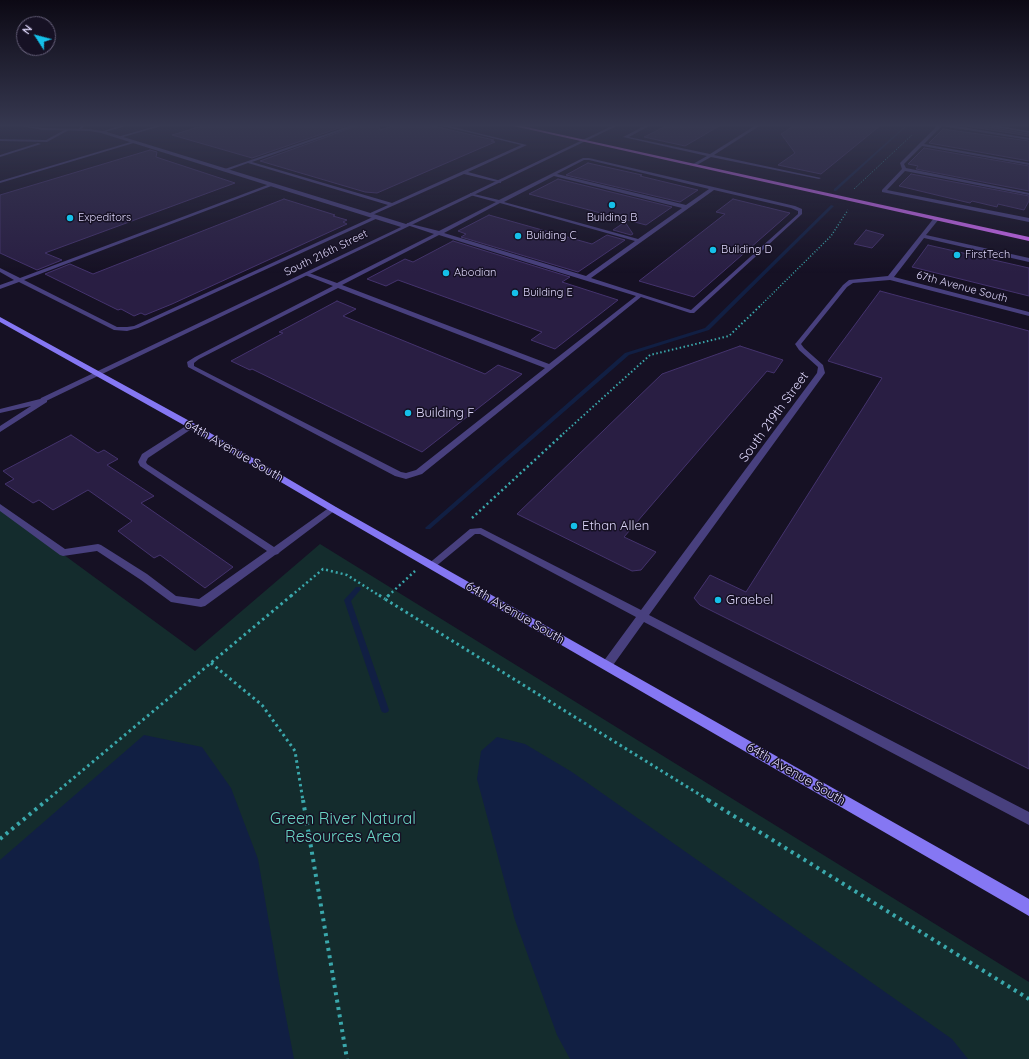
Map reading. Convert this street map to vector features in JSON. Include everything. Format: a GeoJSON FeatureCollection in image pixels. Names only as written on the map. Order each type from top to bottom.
{"type":"FeatureCollection","features":[{"type":"Feature","properties":{"kind":"main road"},"geometry":{"type":"LineString","coordinates":[[737,174],[1029,239]]}},
{"type":"Feature","properties":{"kind":"street"},"geometry":{"type":"LineString","coordinates":[[238,174],[407,225]]}},
{"type":"Feature","properties":{"kind":"street","name":"South 216th Street"},"geometry":{"type":"LineString","coordinates":[[44,400],[515,174]]}},
{"type":"Feature","properties":{"kind":"street","name":"64th Avenue South"},"geometry":{"type":"LineString","coordinates":[[0,319],[192,426],[333,509],[1029,908]]}},
{"type":"Feature","properties":{"kind":"lane"},"geometry":{"type":"LineString","coordinates":[[0,182],[26,174]]}},
{"type":"Feature","properties":{"kind":"lane"},"geometry":{"type":"LineString","coordinates":[[290,174],[393,205]]}},
{"type":"Feature","properties":{"kind":"lane"},"geometry":{"type":"LineString","coordinates":[[0,270],[116,328],[128,329],[136,327],[373,216],[393,205],[462,174]]}},
{"type":"Feature","properties":{"kind":"lane"},"geometry":{"type":"LineString","coordinates":[[470,174],[499,182]]}},
{"type":"Feature","properties":{"kind":"lane"},"geometry":{"type":"LineString","coordinates":[[551,174],[197,358],[190,362],[190,367],[398,474],[406,476],[419,472],[640,295]]}},
{"type":"Feature","properties":{"kind":"lane"},"geometry":{"type":"LineString","coordinates":[[554,174],[686,207]]}},
{"type":"Feature","properties":{"kind":"lane"},"geometry":{"type":"LineString","coordinates":[[407,225],[692,312],[800,214],[800,210],[793,207],[655,174]]}},
{"type":"Feature","properties":{"kind":"lane"},"geometry":{"type":"LineString","coordinates":[[802,174],[819,178]]}},
{"type":"Feature","properties":{"kind":"lane"},"geometry":{"type":"LineString","coordinates":[[899,174],[884,190],[1029,220]]}},
{"type":"Feature","properties":{"kind":"lane"},"geometry":{"type":"LineString","coordinates":[[931,174],[1029,194]]}},
{"type":"Feature","properties":{"kind":"lane"},"geometry":{"type":"LineString","coordinates":[[0,287],[272,185]]}},
{"type":"Feature","properties":{"kind":"lane"},"geometry":{"type":"LineString","coordinates":[[586,279],[713,188]]}},
{"type":"Feature","properties":{"kind":"lane"},"geometry":{"type":"LineString","coordinates":[[472,194],[639,241]]}},
{"type":"Feature","properties":{"kind":"lane"},"geometry":{"type":"LineString","coordinates":[[890,278],[936,219]]}},
{"type":"Feature","properties":{"kind":"lane"},"geometry":{"type":"LineString","coordinates":[[923,236],[1029,260]]}},
{"type":"Feature","properties":{"kind":"lane"},"geometry":{"type":"LineString","coordinates":[[307,274],[550,367]]}},
{"type":"Feature","properties":{"kind":"lane","name":"67th Avenue South"},"geometry":{"type":"LineString","coordinates":[[890,278],[1029,314]]}},
{"type":"Feature","properties":{"kind":"lane","name":"South 219th Street"},"geometry":{"type":"LineString","coordinates":[[607,665],[821,373],[821,366],[800,349],[798,344],[845,286],[851,281],[890,278]]}},
{"type":"Feature","properties":{"kind":"lane"},"geometry":{"type":"LineString","coordinates":[[0,411],[44,400]]}},
{"type":"Feature","properties":{"kind":"lane"},"geometry":{"type":"LineString","coordinates":[[0,430],[44,400]]}},
{"type":"Feature","properties":{"kind":"lane"},"geometry":{"type":"LineString","coordinates":[[192,426],[145,456],[142,462],[144,466],[275,552]]}},
{"type":"Feature","properties":{"kind":"lane"},"geometry":{"type":"LineString","coordinates":[[0,507],[63,553],[98,547],[144,577],[174,599],[201,604],[333,509]]}},
{"type":"Feature","properties":{"kind":"lane"},"geometry":{"type":"LineString","coordinates":[[432,565],[473,531],[481,531],[1029,819]]}},
{"type":"Feature","properties":{"kind":"path"},"geometry":{"type":"LineString","coordinates":[[0,839],[323,569],[347,576],[385,599]]}},
{"type":"Feature","properties":{"kind":"path"},"geometry":{"type":"LineString","coordinates":[[211,663],[262,705],[295,751],[346,1059]]}},
{"type":"Feature","properties":{"kind":"green space","name":"Green River Natural Resources Area"},"geometry":{"type":"Polygon","coordinates":[[[0,508],[195,651],[320,544],[1029,982],[1029,1059],[0,1059],[0,508]]]}},
{"type":"Feature","properties":{"kind":"water"},"geometry":{"type":"Polygon","coordinates":[[[144,735],[202,747],[231,788],[258,859],[294,1059],[0,1059],[0,860],[144,735]]]}},
{"type":"Feature","properties":{"kind":"water"},"geometry":{"type":"Polygon","coordinates":[[[497,737],[525,744],[572,772],[952,1039],[968,1059],[570,1059],[557,1035],[515,920],[477,779],[481,751],[497,737]]]}},
{"type":"Feature","properties":{"kind":"building","name":"Expeditors"},"geometry":{"type":"Polygon","coordinates":[[[69,174],[209,174],[235,183],[45,253],[62,260],[37,270],[0,253],[0,195],[69,174]]]}},
{"type":"Feature","properties":{"kind":"building"},"geometry":{"type":"Polygon","coordinates":[[[305,174],[420,174],[377,193],[365,192],[305,174]]]}},
{"type":"Feature","properties":{"kind":"building"},"geometry":{"type":"Polygon","coordinates":[[[639,174],[642,175],[640,176],[698,190],[680,202],[566,175],[639,174]]]}},
{"type":"Feature","properties":{"kind":"building"},"geometry":{"type":"Polygon","coordinates":[[[911,174],[913,174],[1029,196],[1029,201],[1024,210],[998,204],[997,207],[972,201],[970,203],[899,186],[911,174]]]}},
{"type":"Feature","properties":{"kind":"building"},"geometry":{"type":"Polygon","coordinates":[[[944,174],[1029,174],[1029,191],[944,174]]]}},
{"type":"Feature","properties":{"kind":"building","name":"Building B"},"geometry":{"type":"Polygon","coordinates":[[[558,179],[672,207],[646,225],[529,194],[558,179]]]}},
{"type":"Feature","properties":{"kind":"building"},"geometry":{"type":"Polygon","coordinates":[[[284,199],[335,215],[333,216],[347,220],[343,222],[347,224],[145,315],[141,313],[134,316],[121,309],[118,310],[45,274],[70,264],[93,274],[284,199]]]}},
{"type":"Feature","properties":{"kind":"building","name":"Building D"},"geometry":{"type":"Polygon","coordinates":[[[733,199],[790,213],[694,297],[639,281],[725,214],[716,212],[733,199]]]}},
{"type":"Feature","properties":{"kind":"building","name":"Building C"},"geometry":{"type":"Polygon","coordinates":[[[489,215],[592,244],[607,235],[625,240],[578,272],[461,237],[466,234],[458,231],[489,215]]]}},
{"type":"Feature","properties":{"kind":"building"},"geometry":{"type":"Polygon","coordinates":[[[625,222],[633,234],[631,235],[613,230],[625,222]]]}},
{"type":"Feature","properties":{"kind":"building"},"geometry":{"type":"Polygon","coordinates":[[[866,230],[884,235],[872,248],[854,244],[866,230]]]}},
{"type":"Feature","properties":{"kind":"building","name":"Building E"},"geometry":{"type":"Polygon","coordinates":[[[453,241],[570,277],[562,282],[618,300],[555,349],[531,340],[542,332],[398,280],[386,286],[367,279],[405,259],[413,262],[453,241]]]}},
{"type":"Feature","properties":{"kind":"building"},"geometry":{"type":"Polygon","coordinates":[[[928,245],[1029,268],[1029,296],[912,267],[928,245]]]}},
{"type":"Feature","properties":{"kind":"building"},"geometry":{"type":"Polygon","coordinates":[[[880,291],[1029,331],[1029,769],[700,605],[694,598],[710,575],[746,592],[882,378],[828,361],[880,291]]]}},
{"type":"Feature","properties":{"kind":"building","name":"Building F"},"geometry":{"type":"Polygon","coordinates":[[[337,301],[356,309],[343,316],[485,374],[498,365],[522,374],[422,452],[252,369],[250,370],[231,361],[283,333],[279,332],[337,301]]]}},
{"type":"Feature","properties":{"kind":"building"},"geometry":{"type":"Polygon","coordinates":[[[740,346],[783,360],[774,373],[767,371],[624,537],[656,552],[641,570],[632,571],[517,514],[662,374],[740,346]]]}},
{"type":"Feature","properties":{"kind":"building"},"geometry":{"type":"Polygon","coordinates":[[[71,435],[98,453],[104,450],[118,459],[107,465],[154,496],[141,503],[233,567],[205,588],[160,555],[154,558],[118,531],[132,521],[88,490],[53,510],[39,500],[33,503],[5,484],[14,479],[3,471],[71,435]]]}},
{"type":"Feature","properties":{"kind":"waterway"},"geometry":{"type":"LineString","coordinates":[[835,190],[852,174]]}},
{"type":"Feature","properties":{"kind":"waterway"},"geometry":{"type":"LineString","coordinates":[[428,528],[627,354],[707,329],[832,206]]}},
{"type":"Feature","properties":{"kind":"waterway"},"geometry":{"type":"LineString","coordinates":[[358,589],[347,600],[385,710]]}},
{"type":"Feature","properties":{"kind":"place","name":"Building B"},"geometry":{"type":"Point","coordinates":[612,205]}},
{"type":"Feature","properties":{"kind":"place","name":"Expeditors"},"geometry":{"type":"Point","coordinates":[70,218]}},
{"type":"Feature","properties":{"kind":"place","name":"Building C"},"geometry":{"type":"Point","coordinates":[518,236]}},
{"type":"Feature","properties":{"kind":"place","name":"Building D"},"geometry":{"type":"Point","coordinates":[713,250]}},
{"type":"Feature","properties":{"kind":"place","name":"FirstTech"},"geometry":{"type":"Point","coordinates":[957,255]}},
{"type":"Feature","properties":{"kind":"place","name":"Abodian"},"geometry":{"type":"Point","coordinates":[446,273]}},
{"type":"Feature","properties":{"kind":"place","name":"Building E"},"geometry":{"type":"Point","coordinates":[515,293]}},
{"type":"Feature","properties":{"kind":"place","name":"Building F"},"geometry":{"type":"Point","coordinates":[408,413]}},
{"type":"Feature","properties":{"kind":"place","name":"Ethan Allen"},"geometry":{"type":"Point","coordinates":[574,526]}},
{"type":"Feature","properties":{"kind":"place","name":"Graebel"},"geometry":{"type":"Point","coordinates":[718,600]}}]}
